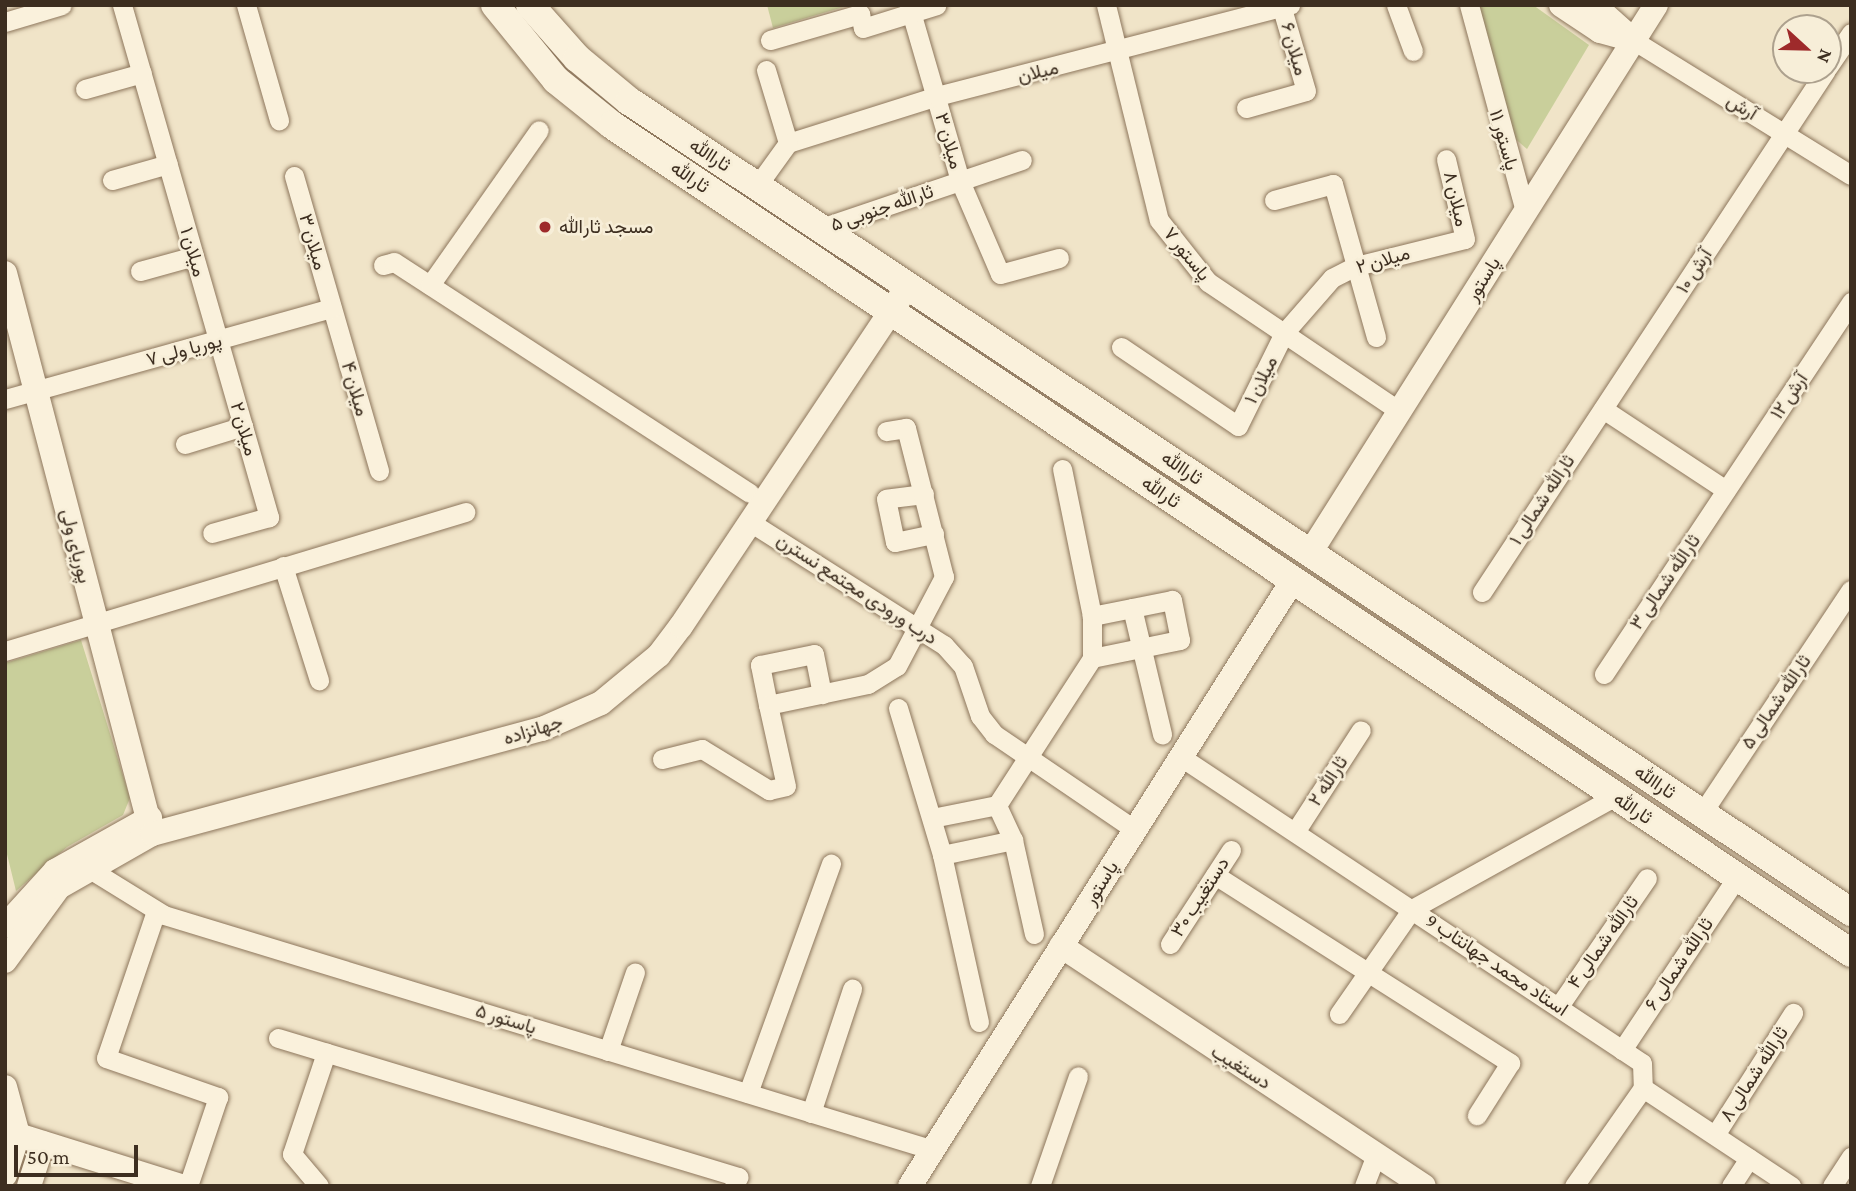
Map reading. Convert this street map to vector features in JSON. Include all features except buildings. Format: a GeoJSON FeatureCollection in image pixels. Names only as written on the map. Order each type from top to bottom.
{"type":"FeatureCollection","features":[{"type":"Feature","properties":{"kind":"main road","name":"ثارالله"},"geometry":{"type":"LineString","coordinates":[[495,5],[556,79],[612,125],[1851,953]]}},
{"type":"Feature","properties":{"kind":"main road","name":"ثاراالله"},"geometry":{"type":"LineString","coordinates":[[530,5],[577,58],[629,101],[1851,912]]}},
{"type":"Feature","properties":{"kind":"main road"},"geometry":{"type":"LineString","coordinates":[[1293,580],[1310,553]]}},
{"type":"Feature","properties":{"kind":"street"},"geometry":{"type":"LineString","coordinates":[[5,22],[62,5]]}},
{"type":"Feature","properties":{"kind":"street"},"geometry":{"type":"LineString","coordinates":[[112,180],[168,164],[122,5]]}},
{"type":"Feature","properties":{"kind":"street"},"geometry":{"type":"LineString","coordinates":[[246,5],[279,120]]}},
{"type":"Feature","properties":{"kind":"street"},"geometry":{"type":"LineString","coordinates":[[770,40],[860,14],[863,29],[910,9],[937,5]]}},
{"type":"Feature","properties":{"kind":"street","name":"پاستور ۷"},"geometry":{"type":"LineString","coordinates":[[1106,5],[1160,220],[1208,282],[1399,411]]}},
{"type":"Feature","properties":{"kind":"street"},"geometry":{"type":"LineString","coordinates":[[1396,5],[1413,51]]}},
{"type":"Feature","properties":{"kind":"street","name":"پاستور ۱۱"},"geometry":{"type":"LineString","coordinates":[[1469,5],[1525,211]]}},
{"type":"Feature","properties":{"kind":"street","name":"آرش"},"geometry":{"type":"LineString","coordinates":[[1561,5],[1601,31],[1633,40]]}},
{"type":"Feature","properties":{"kind":"street","name":"آرش"},"geometry":{"type":"LineString","coordinates":[[1594,5],[1633,40],[1851,175]]}},
{"type":"Feature","properties":{"kind":"street","name":"پاستور"},"geometry":{"type":"LineString","coordinates":[[1310,553],[1656,5]]}},
{"type":"Feature","properties":{"kind":"street","name":"میلان"},"geometry":{"type":"LineString","coordinates":[[788,143],[937,96],[1118,53],[1284,6]]}},
{"type":"Feature","properties":{"kind":"street","name":"میلان ۶"},"geometry":{"type":"LineString","coordinates":[[1246,108],[1306,91],[1284,6]]}},
{"type":"Feature","properties":{"kind":"street","name":"میلان ۳"},"geometry":{"type":"LineString","coordinates":[[910,9],[960,181],[1000,274],[1059,258]]}},
{"type":"Feature","properties":{"kind":"street"},"geometry":{"type":"LineString","coordinates":[[757,186],[788,143],[766,70]]}},
{"type":"Feature","properties":{"kind":"street"},"geometry":{"type":"LineString","coordinates":[[85,89],[142,73]]}},
{"type":"Feature","properties":{"kind":"street","name":"آرش ۱۰"},"geometry":{"type":"LineString","coordinates":[[1603,409],[1817,84]]}},
{"type":"Feature","properties":{"kind":"street"},"geometry":{"type":"LineString","coordinates":[[430,285],[538,130]]}},
{"type":"Feature","properties":{"kind":"street","name":"میلان ۸"},"geometry":{"type":"LineString","coordinates":[[1446,159],[1465,239]]}},
{"type":"Feature","properties":{"kind":"street","name":"ثارالله جنوبی ۵"},"geometry":{"type":"LineString","coordinates":[[821,228],[1022,160]]}},
{"type":"Feature","properties":{"kind":"street","name":"میلان ۱"},"geometry":{"type":"LineString","coordinates":[[168,164],[219,340]]}},
{"type":"Feature","properties":{"kind":"street","name":"میلان ۳"},"geometry":{"type":"LineString","coordinates":[[294,176],[332,308]]}},
{"type":"Feature","properties":{"kind":"street"},"geometry":{"type":"LineString","coordinates":[[1274,200],[1333,184],[1376,337]]}},
{"type":"Feature","properties":{"kind":"street","name":"میلان ۲"},"geometry":{"type":"LineString","coordinates":[[1284,333],[1332,278],[1356,266],[1465,239]]}},
{"type":"Feature","properties":{"kind":"street"},"geometry":{"type":"LineString","coordinates":[[140,271],[194,256]]}},
{"type":"Feature","properties":{"kind":"street","name":"درب ورودی مجتمع نسترن"},"geometry":{"type":"LineString","coordinates":[[383,265],[394,262],[430,285],[755,506],[919,628],[964,666],[980,716],[993,734],[1135,830]]}},
{"type":"Feature","properties":{"kind":"street","name":"پوریای ولی"},"geometry":{"type":"LineString","coordinates":[[5,274],[149,826]]}},
{"type":"Feature","properties":{"kind":"street","name":"جهانزاده"},"geometry":{"type":"LineString","coordinates":[[5,926],[55,871],[149,826],[542,729],[601,703],[659,654],[901,281]]}},
{"type":"Feature","properties":{"kind":"street","name":"آرش ۱۲"},"geometry":{"type":"LineString","coordinates":[[1726,490],[1851,302]]}},
{"type":"Feature","properties":{"kind":"street","name":"پوریا ولی ۷"},"geometry":{"type":"LineString","coordinates":[[5,399],[332,308]]}},
{"type":"Feature","properties":{"kind":"street","name":"میلان ۴"},"geometry":{"type":"LineString","coordinates":[[332,308],[379,471]]}},
{"type":"Feature","properties":{"kind":"street","name":"میلان ۱"},"geometry":{"type":"LineString","coordinates":[[1121,347],[1238,426],[1284,333]]}},
{"type":"Feature","properties":{"kind":"street","name":"میلان ۲"},"geometry":{"type":"LineString","coordinates":[[212,533],[269,517],[219,340]]}},
{"type":"Feature","properties":{"kind":"street"},"geometry":{"type":"LineString","coordinates":[[1603,409],[1726,490]]}},
{"type":"Feature","properties":{"kind":"street","name":"ثارالله شمالی ۱"},"geometry":{"type":"LineString","coordinates":[[1482,592],[1603,409]]}},
{"type":"Feature","properties":{"kind":"street"},"geometry":{"type":"LineString","coordinates":[[185,444],[243,426]]}},
{"type":"Feature","properties":{"kind":"street"},"geometry":{"type":"LineString","coordinates":[[768,705],[882,679],[919,628],[944,577],[906,428],[886,431]]}},
{"type":"Feature","properties":{"kind":"street"},"geometry":{"type":"LineString","coordinates":[[932,818],[997,805],[1092,657],[1092,616],[1062,470]]}},
{"type":"Feature","properties":{"kind":"street","name":"ثارالله شمالی ۳"},"geometry":{"type":"LineString","coordinates":[[1604,674],[1726,490]]}},
{"type":"Feature","properties":{"kind":"street"},"geometry":{"type":"LineString","coordinates":[[924,494],[886,499],[895,542],[934,534]]}},
{"type":"Feature","properties":{"kind":"street"},"geometry":{"type":"LineString","coordinates":[[5,651],[466,512]]}},
{"type":"Feature","properties":{"kind":"street"},"geometry":{"type":"LineString","coordinates":[[283,566],[319,680]]}},
{"type":"Feature","properties":{"kind":"street","name":"پاستور"},"geometry":{"type":"LineString","coordinates":[[910,1186],[1293,580]]}},
{"type":"Feature","properties":{"kind":"street","name":"ثارالله شمالی ۵"},"geometry":{"type":"LineString","coordinates":[[1702,813],[1851,590]]}},
{"type":"Feature","properties":{"kind":"street"},"geometry":{"type":"LineString","coordinates":[[1092,616],[1172,600],[1180,640],[1092,657]]}},
{"type":"Feature","properties":{"kind":"street"},"geometry":{"type":"LineString","coordinates":[[1132,608],[1162,734]]}},
{"type":"Feature","properties":{"kind":"street"},"geometry":{"type":"LineString","coordinates":[[662,759],[702,749],[769,790],[786,786],[760,664],[814,654],[821,694]]}},
{"type":"Feature","properties":{"kind":"street"},"geometry":{"type":"LineString","coordinates":[[898,708],[942,855],[979,1022]]}},
{"type":"Feature","properties":{"kind":"street","name":"ثارالله ۲"},"geometry":{"type":"LineString","coordinates":[[1295,832],[1361,730]]}},
{"type":"Feature","properties":{"kind":"street","name":"استاد محمد جهانتاب 9"},"geometry":{"type":"LineString","coordinates":[[1181,757],[1642,1063],[1643,1088]]}},
{"type":"Feature","properties":{"kind":"street"},"geometry":{"type":"LineString","coordinates":[[1339,1014],[1412,909],[1616,796]]}},
{"type":"Feature","properties":{"kind":"street"},"geometry":{"type":"LineString","coordinates":[[997,805],[1013,840],[1034,934]]}},
{"type":"Feature","properties":{"kind":"street","name":"جهانزاده"},"geometry":{"type":"LineString","coordinates":[[5,961],[46,900],[149,826]]}},
{"type":"Feature","properties":{"kind":"street"},"geometry":{"type":"LineString","coordinates":[[942,855],[1013,840]]}},
{"type":"Feature","properties":{"kind":"street","name":"دستغیب ۳۰"},"geometry":{"type":"LineString","coordinates":[[1170,944],[1231,849]]}},
{"type":"Feature","properties":{"kind":"street"},"geometry":{"type":"LineString","coordinates":[[748,1093],[831,864]]}},
{"type":"Feature","properties":{"kind":"street","name":"پاستور ۵"},"geometry":{"type":"LineString","coordinates":[[88,868],[156,911],[933,1150]]}},
{"type":"Feature","properties":{"kind":"street"},"geometry":{"type":"LineString","coordinates":[[1215,875],[1510,1063],[1477,1115]]}},
{"type":"Feature","properties":{"kind":"street","name":"ثارالله شمالی ۶"},"geometry":{"type":"LineString","coordinates":[[1622,1050],[1737,877]]}},
{"type":"Feature","properties":{"kind":"street","name":"ثارالله شمالی ۴"},"geometry":{"type":"LineString","coordinates":[[1559,1006],[1647,878]]}},
{"type":"Feature","properties":{"kind":"street"},"geometry":{"type":"LineString","coordinates":[[156,911],[106,1058],[218,1097],[188,1186]]}},
{"type":"Feature","properties":{"kind":"street","name":"دستغیب"},"geometry":{"type":"LineString","coordinates":[[1061,946],[1424,1186]]}},
{"type":"Feature","properties":{"kind":"street"},"geometry":{"type":"LineString","coordinates":[[608,1051],[635,972]]}},
{"type":"Feature","properties":{"kind":"street"},"geometry":{"type":"LineString","coordinates":[[811,1113],[852,989]]}},
{"type":"Feature","properties":{"kind":"street","name":"ثارالله شمالی ۸"},"geometry":{"type":"LineString","coordinates":[[1715,1135],[1793,1013]]}},
{"type":"Feature","properties":{"kind":"street"},"geometry":{"type":"LineString","coordinates":[[278,1038],[738,1177],[734,1186]]}},
{"type":"Feature","properties":{"kind":"street"},"geometry":{"type":"LineString","coordinates":[[319,1186],[292,1154],[326,1053]]}},
{"type":"Feature","properties":{"kind":"street"},"geometry":{"type":"LineString","coordinates":[[1040,1186],[1078,1076]]}},
{"type":"Feature","properties":{"kind":"street"},"geometry":{"type":"LineString","coordinates":[[5,1087],[12,1133],[5,1175]]}},
{"type":"Feature","properties":{"kind":"street"},"geometry":{"type":"LineString","coordinates":[[1574,1186],[1643,1088],[1791,1186]]}},
{"type":"Feature","properties":{"kind":"street"},"geometry":{"type":"LineString","coordinates":[[12,1133],[181,1186]]}},
{"type":"Feature","properties":{"kind":"street"},"geometry":{"type":"LineString","coordinates":[[29,1186],[43,1143]]}},
{"type":"Feature","properties":{"kind":"street"},"geometry":{"type":"LineString","coordinates":[[1364,1186],[1376,1155]]}},
{"type":"Feature","properties":{"kind":"street"},"geometry":{"type":"LineString","coordinates":[[1832,1186],[1851,1157]]}},
{"type":"Feature","properties":{"kind":"street"},"geometry":{"type":"LineString","coordinates":[[1731,1186],[1749,1158]]}},
{"type":"Feature","properties":{"kind":"green space"},"geometry":{"type":"Polygon","coordinates":[[[767,5],[850,5],[773,28],[767,5]]]}},
{"type":"Feature","properties":{"kind":"green space"},"geometry":{"type":"Polygon","coordinates":[[[1473,5],[1533,5],[1589,45],[1527,149],[1503,128],[1473,5]]]}},
{"type":"Feature","properties":{"kind":"green space"},"geometry":{"type":"Polygon","coordinates":[[[81,640],[130,798],[123,815],[67,847],[16,891],[5,846],[5,663],[81,640]]]}},
{"type":"Feature","properties":{"kind":"place","name":"مسجد ثارالله"},"geometry":{"type":"Point","coordinates":[545,227]}}]}
